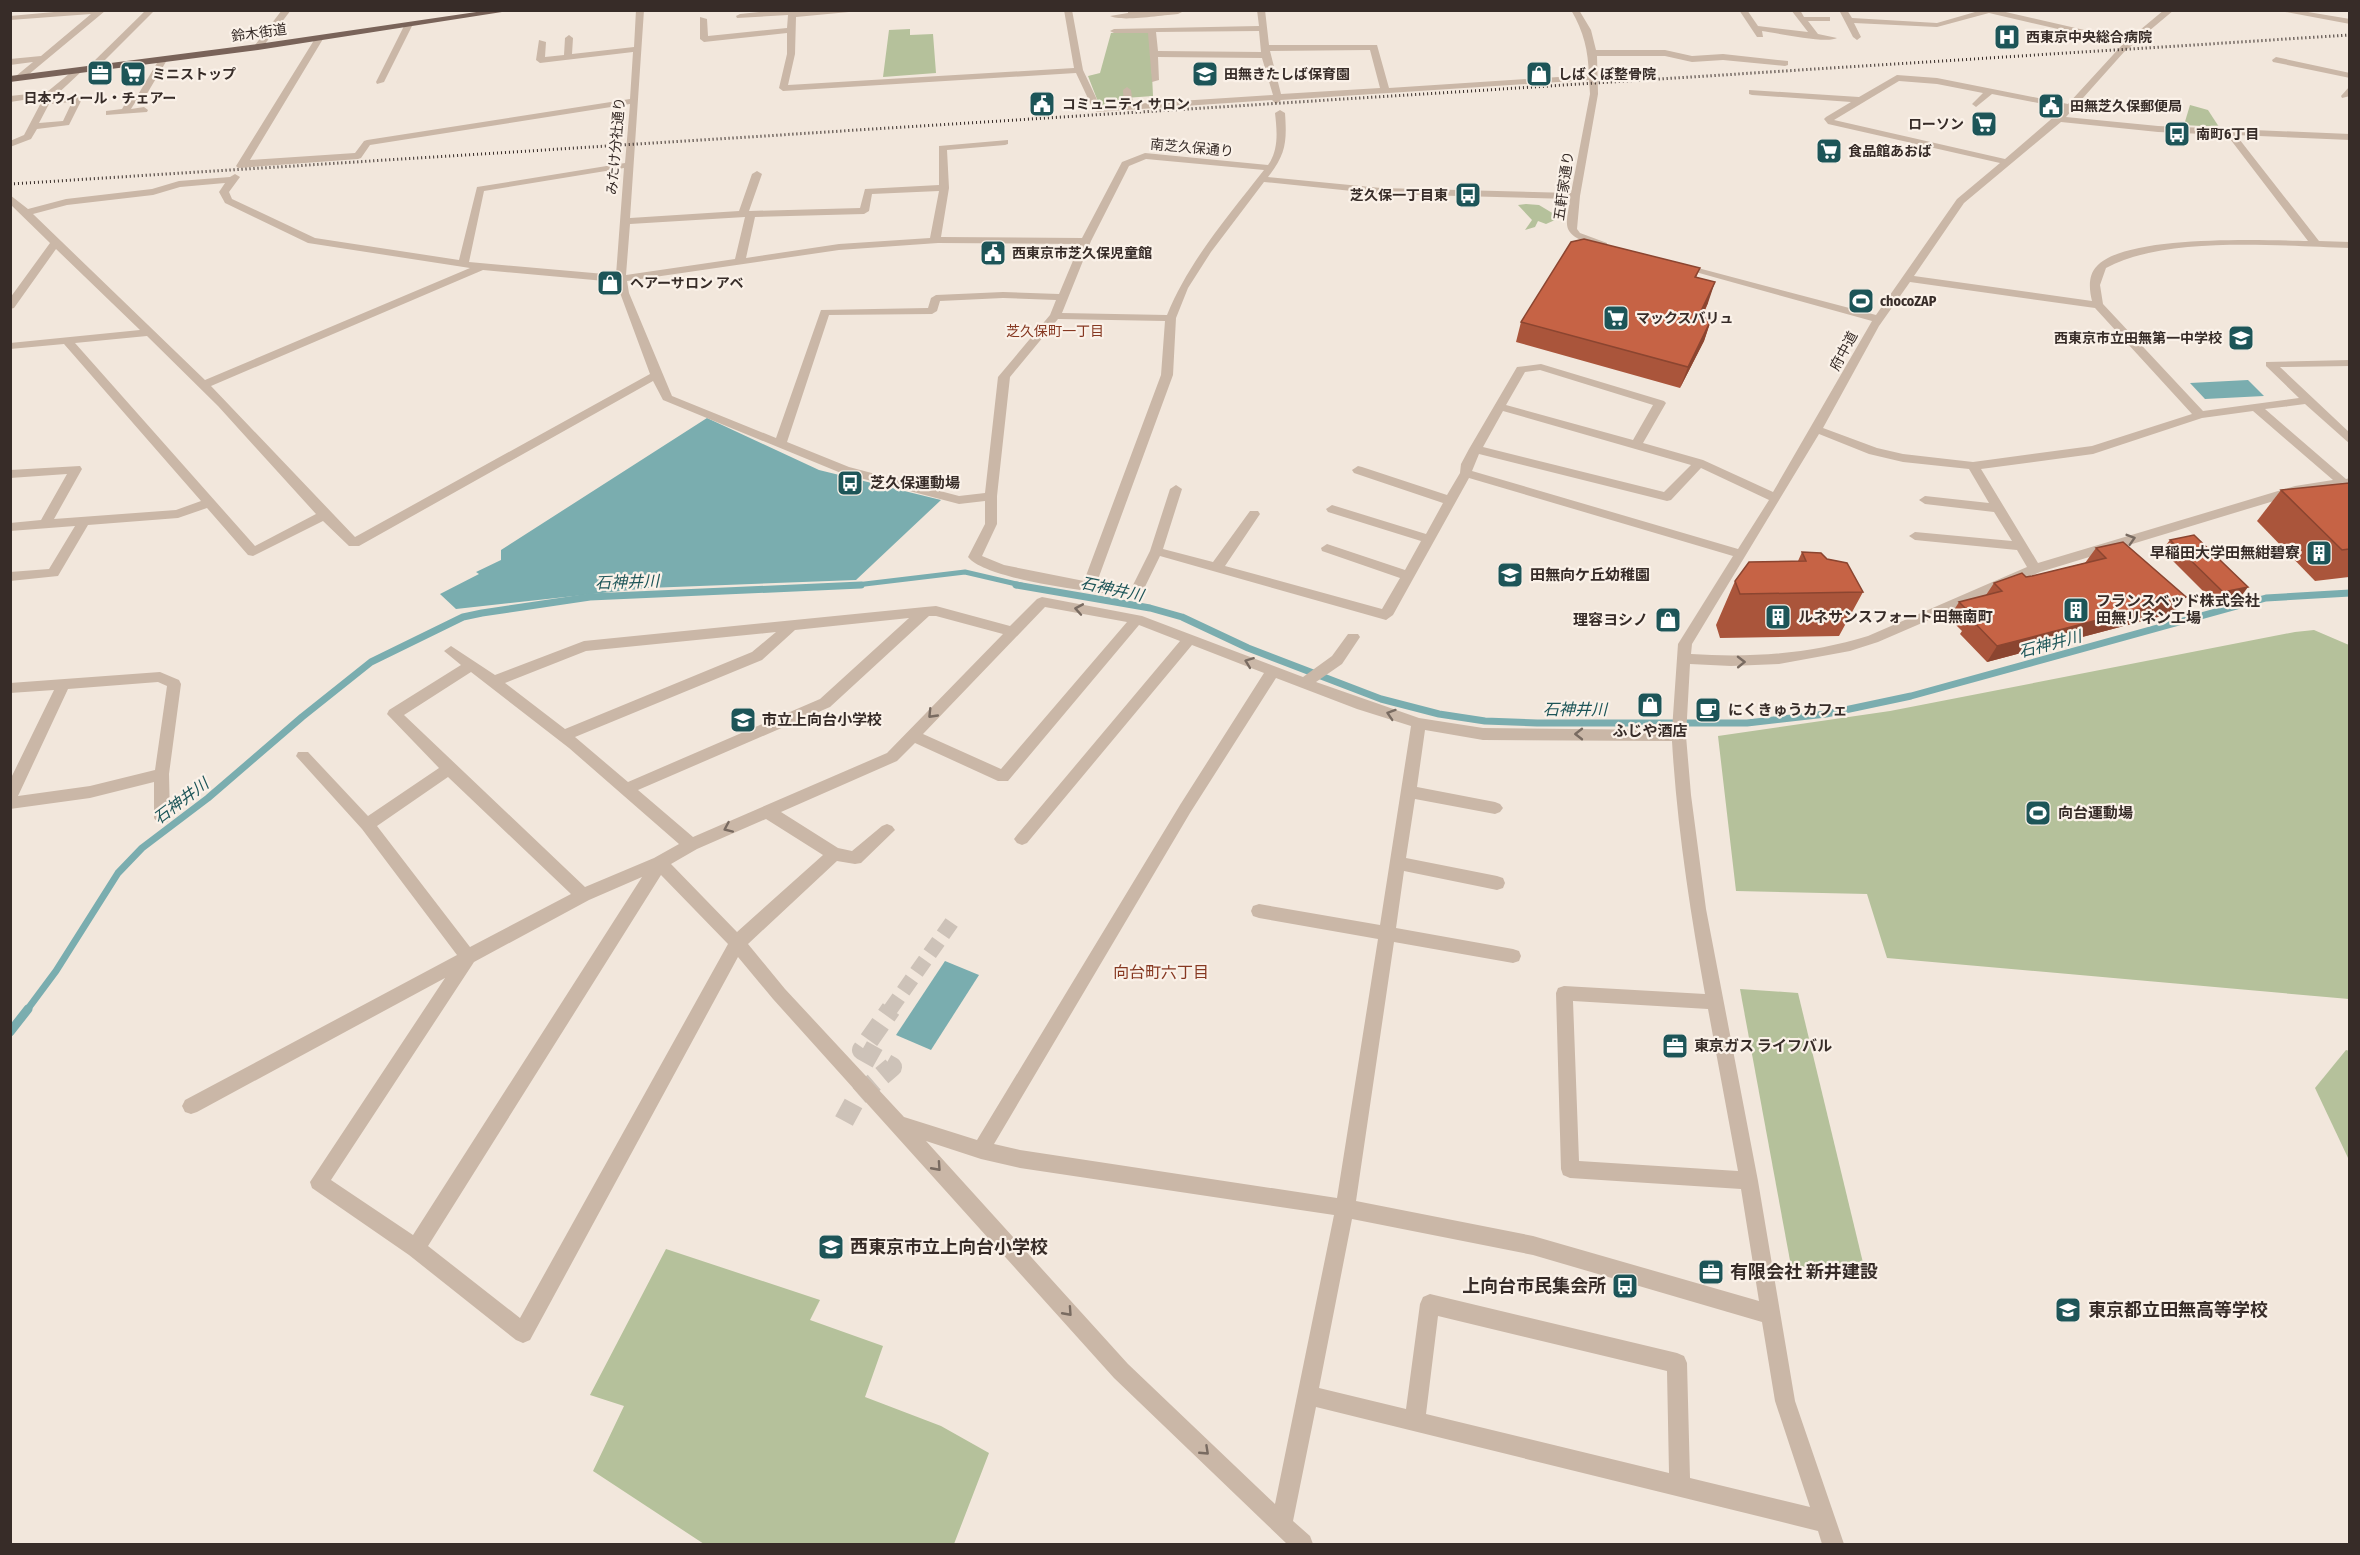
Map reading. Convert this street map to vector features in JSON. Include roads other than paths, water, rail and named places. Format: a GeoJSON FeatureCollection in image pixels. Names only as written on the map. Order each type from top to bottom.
{"type":"FeatureCollection","features":[{"type":"Feature","properties":{"kind":"main road","name":"鈴木街道"},"geometry":{"type":"LineString","coordinates":[[15,79],[319,39],[408,26],[461,14],[510,10]]}},
{"type":"Feature","properties":{"kind":"street"},"geometry":{"type":"LineString","coordinates":[[91,69],[151,10]]}},
{"type":"Feature","properties":{"kind":"street"},"geometry":{"type":"LineString","coordinates":[[258,47],[287,10]]}},
{"type":"Feature","properties":{"kind":"street"},"geometry":{"type":"LineString","coordinates":[[740,16],[866,10]]}},
{"type":"Feature","properties":{"kind":"street"},"geometry":{"type":"LineString","coordinates":[[1068,10],[1079,70],[1097,109],[1593,77]]}},
{"type":"Feature","properties":{"kind":"street"},"geometry":{"type":"LineString","coordinates":[[1114,16],[1132,13],[1178,12],[1178,10]]}},
{"type":"Feature","properties":{"kind":"street"},"geometry":{"type":"LineString","coordinates":[[1261,10],[1266,51],[1277,99]]}},
{"type":"Feature","properties":{"kind":"street","name":"五軒家通り"},"geometry":{"type":"LineString","coordinates":[[1575,10],[1587,30],[1592,53],[1594,94],[1575,196],[1572,229],[1576,235],[1618,249]]}},
{"type":"Feature","properties":{"kind":"street"},"geometry":{"type":"LineString","coordinates":[[1743,10],[1763,39]]}},
{"type":"Feature","properties":{"kind":"street"},"geometry":{"type":"LineString","coordinates":[[1795,10],[1816,37]]}},
{"type":"Feature","properties":{"kind":"street"},"geometry":{"type":"LineString","coordinates":[[1843,10],[1857,37]]}},
{"type":"Feature","properties":{"kind":"street","name":"府中道"},"geometry":{"type":"LineString","coordinates":[[1833,1545],[1785,1401],[1749,1181],[1714,1002],[1684,806],[1679,710],[1685,644],[1776,498],[1879,319],[1960,201],[2059,119],[2129,43],[2170,10]]}},
{"type":"Feature","properties":{"kind":"street"},"geometry":{"type":"LineString","coordinates":[[2278,10],[2324,14],[2349,22]]}},
{"type":"Feature","properties":{"kind":"street"},"geometry":{"type":"LineString","coordinates":[[10,18],[101,11]]}},
{"type":"Feature","properties":{"kind":"street"},"geometry":{"type":"LineString","coordinates":[[15,79],[101,11]]}},
{"type":"Feature","properties":{"kind":"street"},"geometry":{"type":"LineString","coordinates":[[1849,21],[1937,25],[1989,11],[2129,43]]}},
{"type":"Feature","properties":{"kind":"street"},"geometry":{"type":"LineString","coordinates":[[792,12],[791,54],[783,88],[1079,70]]}},
{"type":"Feature","properties":{"kind":"street","name":"みたけ分社通り"},"geometry":{"type":"LineString","coordinates":[[640,13],[633,138],[628,165],[621,279],[624,293],[667,398],[844,470],[959,500],[991,496]]}},
{"type":"Feature","properties":{"kind":"street"},"geometry":{"type":"LineString","coordinates":[[703,19],[704,39],[790,30]]}},
{"type":"Feature","properties":{"kind":"street"},"geometry":{"type":"LineString","coordinates":[[1802,19],[1827,19]]}},
{"type":"Feature","properties":{"kind":"street"},"geometry":{"type":"LineString","coordinates":[[380,82],[408,26]]}},
{"type":"Feature","properties":{"kind":"street"},"geometry":{"type":"LineString","coordinates":[[1114,31],[1264,28]]}},
{"type":"Feature","properties":{"kind":"street"},"geometry":{"type":"LineString","coordinates":[[1754,28],[1833,39]]}},
{"type":"Feature","properties":{"kind":"street"},"geometry":{"type":"LineString","coordinates":[[1152,30],[1155,80]]}},
{"type":"Feature","properties":{"kind":"street"},"geometry":{"type":"LineString","coordinates":[[319,39],[242,165],[358,156],[367,143],[634,101]]}},
{"type":"Feature","properties":{"kind":"street"},"geometry":{"type":"LineString","coordinates":[[568,57],[569,39]]}},
{"type":"Feature","properties":{"kind":"street"},"geometry":{"type":"LineString","coordinates":[[542,42],[540,60],[638,49]]}},
{"type":"Feature","properties":{"kind":"street"},"geometry":{"type":"LineString","coordinates":[[1153,54],[1374,47],[1384,91]]}},
{"type":"Feature","properties":{"kind":"street"},"geometry":{"type":"LineString","coordinates":[[1592,53],[1665,53],[1692,59],[1724,57],[1785,63]]}},
{"type":"Feature","properties":{"kind":"street"},"geometry":{"type":"LineString","coordinates":[[10,62],[44,58]]}},
{"type":"Feature","properties":{"kind":"street"},"geometry":{"type":"LineString","coordinates":[[125,112],[132,99],[142,95],[163,60]]}},
{"type":"Feature","properties":{"kind":"street"},"geometry":{"type":"LineString","coordinates":[[2276,60],[2349,76]]}},
{"type":"Feature","properties":{"kind":"street"},"geometry":{"type":"LineString","coordinates":[[10,144],[28,137],[48,98],[78,71]]}},
{"type":"Feature","properties":{"kind":"street"},"geometry":{"type":"LineString","coordinates":[[2007,162],[1831,122],[1829,119],[1897,78],[1937,81],[2070,106]]}},
{"type":"Feature","properties":{"kind":"street"},"geometry":{"type":"LineString","coordinates":[[1127,90],[1129,107]]}},
{"type":"Feature","properties":{"kind":"street"},"geometry":{"type":"LineString","coordinates":[[1209,102],[1210,90]]}},
{"type":"Feature","properties":{"kind":"street"},"geometry":{"type":"LineString","coordinates":[[1976,104],[1990,91]]}},
{"type":"Feature","properties":{"kind":"street"},"geometry":{"type":"LineString","coordinates":[[1752,92],[1861,100]]}},
{"type":"Feature","properties":{"kind":"street"},"geometry":{"type":"LineString","coordinates":[[10,99],[78,99],[66,123],[33,127]]}},
{"type":"Feature","properties":{"kind":"street"},"geometry":{"type":"LineString","coordinates":[[109,113],[144,110]]}},
{"type":"Feature","properties":{"kind":"street"},"geometry":{"type":"LineString","coordinates":[[1176,489],[1156,551],[1136,592],[1089,586],[1167,375],[1171,318],[1183,288],[1207,251],[1277,159],[1282,139],[1280,113]]}},
{"type":"Feature","properties":{"kind":"street"},"geometry":{"type":"LineString","coordinates":[[2059,119],[2158,129],[2349,137]]}},
{"type":"Feature","properties":{"kind":"street"},"geometry":{"type":"LineString","coordinates":[[2230,133],[2317,244]]}},
{"type":"Feature","properties":{"kind":"street"},"geometry":{"type":"LineString","coordinates":[[935,241],[944,188],[942,148],[1005,142]]}},
{"type":"Feature","properties":{"kind":"street","name":"南芝久保通り"},"geometry":{"type":"LineString","coordinates":[[1089,586],[998,569],[979,562],[975,557],[991,524],[991,496],[1004,377],[1055,316],[1086,241],[1125,164],[1144,156],[1271,168]]}},
{"type":"Feature","properties":{"kind":"street"},"geometry":{"type":"LineString","coordinates":[[463,264],[480,189],[628,165]]}},
{"type":"Feature","properties":{"kind":"street"},"geometry":{"type":"LineString","coordinates":[[740,261],[747,214],[757,174]]}},
{"type":"Feature","properties":{"kind":"street"},"geometry":{"type":"LineString","coordinates":[[26,213],[66,202],[153,192],[179,184],[233,179],[224,192],[228,201],[312,241],[482,267],[621,279],[839,247],[935,241],[1019,239],[1086,241]]}},
{"type":"Feature","properties":{"kind":"street"},"geometry":{"type":"LineString","coordinates":[[1263,179],[1370,190],[1575,196]]}},
{"type":"Feature","properties":{"kind":"street"},"geometry":{"type":"LineString","coordinates":[[624,221],[747,214],[864,211],[868,191],[944,188]]}},
{"type":"Feature","properties":{"kind":"street"},"geometry":{"type":"LineString","coordinates":[[10,198],[203,385],[324,515],[354,543],[656,375]]}},
{"type":"Feature","properties":{"kind":"street"},"geometry":{"type":"LineString","coordinates":[[10,306],[19,285],[55,243]]}},
{"type":"Feature","properties":{"kind":"street"},"geometry":{"type":"LineString","coordinates":[[2200,415],[2098,305],[2095,294],[2096,276],[2100,268],[2118,255],[2155,248],[2349,245]]}},
{"type":"Feature","properties":{"kind":"street"},"geometry":{"type":"LineString","coordinates":[[1671,264],[1879,319]]}},
{"type":"Feature","properties":{"kind":"street"},"geometry":{"type":"LineString","coordinates":[[203,385],[482,267]]}},
{"type":"Feature","properties":{"kind":"street"},"geometry":{"type":"LineString","coordinates":[[1906,278],[2098,305]]}},
{"type":"Feature","properties":{"kind":"street"},"geometry":{"type":"LineString","coordinates":[[780,444],[825,312],[932,310],[936,298],[1003,295],[1063,297]]}},
{"type":"Feature","properties":{"kind":"street"},"geometry":{"type":"LineString","coordinates":[[1055,316],[1171,318]]}},
{"type":"Feature","properties":{"kind":"street"},"geometry":{"type":"LineString","coordinates":[[10,346],[148,333]]}},
{"type":"Feature","properties":{"kind":"street"},"geometry":{"type":"LineString","coordinates":[[67,341],[253,552],[324,515]]}},
{"type":"Feature","properties":{"kind":"street"},"geometry":{"type":"LineString","coordinates":[[2349,363],[2270,364],[2349,440]]}},
{"type":"Feature","properties":{"kind":"street"},"geometry":{"type":"LineString","coordinates":[[1156,551],[1386,615],[1466,473],[1467,464],[1475,448],[1521,369],[1541,367],[1660,403],[1636,445]]}},
{"type":"Feature","properties":{"kind":"street"},"geometry":{"type":"LineString","coordinates":[[1816,429],[1873,451],[1893,456],[1972,466],[2093,450],[2200,415],[2306,400]]}},
{"type":"Feature","properties":{"kind":"street"},"geometry":{"type":"LineString","coordinates":[[1500,407],[1699,463],[1776,498]]}},
{"type":"Feature","properties":{"kind":"street"},"geometry":{"type":"LineString","coordinates":[[2257,408],[2346,482]]}},
{"type":"Feature","properties":{"kind":"street"},"geometry":{"type":"LineString","coordinates":[[1475,448],[1667,497],[1699,463]]}},
{"type":"Feature","properties":{"kind":"street"},"geometry":{"type":"LineString","coordinates":[[1972,466],[2035,569]]}},
{"type":"Feature","properties":{"kind":"street"},"geometry":{"type":"LineString","coordinates":[[10,474],[76,469],[45,524]]}},
{"type":"Feature","properties":{"kind":"street"},"geometry":{"type":"LineString","coordinates":[[1358,470],[1450,501]]}},
{"type":"Feature","properties":{"kind":"street"},"geometry":{"type":"LineString","coordinates":[[1466,473],[1740,554]]}},
{"type":"Feature","properties":{"kind":"street"},"geometry":{"type":"LineString","coordinates":[[1683,658],[1724,662],[1763,662],[1847,648],[2035,569],[2300,489],[2346,482]]}},
{"type":"Feature","properties":{"kind":"street"},"geometry":{"type":"LineString","coordinates":[[1925,500],[1998,508]]}},
{"type":"Feature","properties":{"kind":"street"},"geometry":{"type":"LineString","coordinates":[[10,527],[178,514],[210,502]]}},
{"type":"Feature","properties":{"kind":"street"},"geometry":{"type":"LineString","coordinates":[[1332,509],[1429,539]]}},
{"type":"Feature","properties":{"kind":"street"},"geometry":{"type":"LineString","coordinates":[[1216,568],[1254,514]]}},
{"type":"Feature","properties":{"kind":"street"},"geometry":{"type":"LineString","coordinates":[[10,577],[53,573],[82,523]]}},
{"type":"Feature","properties":{"kind":"street"},"geometry":{"type":"LineString","coordinates":[[1915,536],[2021,546]]}},
{"type":"Feature","properties":{"kind":"street"},"geometry":{"type":"LineString","coordinates":[[1327,548],[1408,576]]}},
{"type":"Feature","properties":{"kind":"street"},"geometry":{"type":"LineString","coordinates":[[191,1106],[583,895],[660,863],[691,845],[892,756],[1042,602],[1137,619],[1419,723],[1483,734],[1679,734]]}},
{"type":"Feature","properties":{"kind":"street"},"geometry":{"type":"LineString","coordinates":[[495,681],[584,646],[925,612],[936,611],[1013,632]]}},
{"type":"Feature","properties":{"kind":"street"},"geometry":{"type":"LineString","coordinates":[[626,789],[825,703],[925,612]]}},
{"type":"Feature","properties":{"kind":"street"},"geometry":{"type":"LineString","coordinates":[[911,735],[1003,777],[1137,619]]}},
{"type":"Feature","properties":{"kind":"street"},"geometry":{"type":"LineString","coordinates":[[564,735],[757,657],[792,625]]}},
{"type":"Feature","properties":{"kind":"street"},"geometry":{"type":"LineString","coordinates":[[1306,683],[1337,660],[1353,637]]}},
{"type":"Feature","properties":{"kind":"street"},"geometry":{"type":"LineString","coordinates":[[1022,839],[1189,639]]}},
{"type":"Feature","properties":{"kind":"street"},"geometry":{"type":"LineString","coordinates":[[451,651],[495,681],[564,735],[691,845]]}},
{"type":"Feature","properties":{"kind":"street"},"geometry":{"type":"LineString","coordinates":[[472,665],[394,714],[449,770],[583,895]]}},
{"type":"Feature","properties":{"kind":"street"},"geometry":{"type":"LineString","coordinates":[[981,1150],[1185,808],[1273,671]]}},
{"type":"Feature","properties":{"kind":"street"},"geometry":{"type":"LineString","coordinates":[[10,688],[160,677],[174,684],[162,774],[162,818]]}},
{"type":"Feature","properties":{"kind":"street"},"geometry":{"type":"LineString","coordinates":[[10,797],[63,685]]}},
{"type":"Feature","properties":{"kind":"street"},"geometry":{"type":"LineString","coordinates":[[1282,1524],[1345,1208],[1419,723]]}},
{"type":"Feature","properties":{"kind":"street"},"geometry":{"type":"LineString","coordinates":[[303,756],[367,825],[468,957]]}},
{"type":"Feature","properties":{"kind":"street"},"geometry":{"type":"LineString","coordinates":[[367,825],[449,770]]}},
{"type":"Feature","properties":{"kind":"street"},"geometry":{"type":"LineString","coordinates":[[10,803],[90,792],[162,774]]}},
{"type":"Feature","properties":{"kind":"street"},"geometry":{"type":"LineString","coordinates":[[1409,792],[1495,808]]}},
{"type":"Feature","properties":{"kind":"street"},"geometry":{"type":"LineString","coordinates":[[766,811],[834,854],[855,858],[887,830]]}},
{"type":"Feature","properties":{"kind":"street"},"geometry":{"type":"LineString","coordinates":[[468,957],[319,1182],[416,1248],[524,1333],[737,943],[834,854]]}},
{"type":"Feature","properties":{"kind":"street"},"geometry":{"type":"LineString","coordinates":[[660,863],[737,943],[779,994],[1121,1371],[1302,1545]]}},
{"type":"Feature","properties":{"kind":"street"},"geometry":{"type":"LineString","coordinates":[[416,1248],[660,863]]}},
{"type":"Feature","properties":{"kind":"street"},"geometry":{"type":"LineString","coordinates":[[1398,863],[1497,883]]}},
{"type":"Feature","properties":{"kind":"street"},"geometry":{"type":"LineString","coordinates":[[1259,911],[1388,932],[1513,956]]}},
{"type":"Feature","properties":{"kind":"street"},"geometry":{"type":"LineString","coordinates":[[1714,1002],[1564,993],[1570,1169],[1749,1181]]}},
{"type":"Feature","properties":{"kind":"street"},"geometry":{"type":"LineString","coordinates":[[898,1124],[981,1150],[1020,1159],[1345,1208],[1498,1237],[1600,1263],[1772,1315]]}},
{"type":"Feature","properties":{"kind":"street"},"geometry":{"type":"LineString","coordinates":[[1415,1420],[1430,1304],[1677,1363],[1680,1487]]}},
{"type":"Feature","properties":{"kind":"street"},"geometry":{"type":"LineString","coordinates":[[1308,1395],[1826,1522]]}},
{"type":"Feature","properties":{"kind":"water"},"geometry":{"type":"Polygon","coordinates":[[[2248,380],[2264,396],[2205,399],[2190,383],[2248,380]]]}},
{"type":"Feature","properties":{"kind":"water"},"geometry":{"type":"Polygon","coordinates":[[[707,418],[819,470],[941,500],[856,580],[648,588],[456,609],[440,594],[501,560],[501,550],[707,418]]]}},
{"type":"Feature","properties":{"kind":"water"},"geometry":{"type":"Polygon","coordinates":[[[945,961],[979,975],[931,1050],[896,1035],[945,961]]]}},
{"type":"Feature","properties":{"kind":"waterway","name":"石神井川"},"geometry":{"type":"LineString","coordinates":[[854,585],[965,572],[1025,586]]}},
{"type":"Feature","properties":{"kind":"waterway","name":"石神井川"},"geometry":{"type":"LineString","coordinates":[[27,1010],[56,971],[118,873],[142,848],[208,798],[302,717],[371,662],[463,617],[482,613],[590,597],[854,585]]}},
{"type":"Feature","properties":{"kind":"waterway","name":"石神井川"},"geometry":{"type":"LineString","coordinates":[[848,586],[854,585]]}},
{"type":"Feature","properties":{"kind":"waterway","name":"石神井川"},"geometry":{"type":"LineString","coordinates":[[854,585],[861,585]]}},
{"type":"Feature","properties":{"kind":"waterway","name":"石神井川"},"geometry":{"type":"LineString","coordinates":[[1016,585],[1150,608],[1182,617],[1248,648],[1381,699],[1439,714],[1485,721],[1537,723],[1747,723],[1826,714],[1911,696],[2266,598],[2350,593]]}},
{"type":"Feature","properties":{"kind":"waterway","name":"石神井川"},"geometry":{"type":"LineString","coordinates":[[10,1032],[28,1009]]}},
{"type":"Feature","properties":{"kind":"tunnel"},"geometry":{"type":"LineString","coordinates":[[890,1010],[952,922]]}},
{"type":"Feature","properties":{"kind":"tunnel"},"geometry":{"type":"LineString","coordinates":[[844,1121],[857,1097],[892,1067],[862,1050],[891,1009]]}},
{"type":"Feature","properties":{"kind":"railway"},"geometry":{"type":"LineString","coordinates":[[10,184],[2350,35]]}},
{"type":"Feature","properties":{"kind":"place","name":"西東京中央総合病院"},"geometry":{"type":"Point","coordinates":[2007,37]}},
{"type":"Feature","properties":{"kind":"place","name":"日本ウィール・チェアー"},"geometry":{"type":"Point","coordinates":[100,73]}},
{"type":"Feature","properties":{"kind":"place","name":"ミニストップ"},"geometry":{"type":"Point","coordinates":[133,74]}},
{"type":"Feature","properties":{"kind":"place","name":"田無きたしば保育園"},"geometry":{"type":"Point","coordinates":[1205,74]}},
{"type":"Feature","properties":{"kind":"place","name":"しばくぼ整骨院"},"geometry":{"type":"Point","coordinates":[1539,74]}},
{"type":"Feature","properties":{"kind":"place","name":"コミュニティ サロン"},"geometry":{"type":"Point","coordinates":[1042,104]}},
{"type":"Feature","properties":{"kind":"place","name":"田無芝久保郵便局"},"geometry":{"type":"Point","coordinates":[2051,106]}},
{"type":"Feature","properties":{"kind":"place","name":"ローソン"},"geometry":{"type":"Point","coordinates":[1984,124]}},
{"type":"Feature","properties":{"kind":"place","name":"南町6丁目"},"geometry":{"type":"Point","coordinates":[2177,134]}},
{"type":"Feature","properties":{"kind":"place","name":"食品館あおば"},"geometry":{"type":"Point","coordinates":[1829,151]}},
{"type":"Feature","properties":{"kind":"place","name":"芝久保一丁目東"},"geometry":{"type":"Point","coordinates":[1468,195]}},
{"type":"Feature","properties":{"kind":"place","name":"西東京市芝久保児童館"},"geometry":{"type":"Point","coordinates":[993,253]}},
{"type":"Feature","properties":{"kind":"place","name":"ヘアーサロン アベ"},"geometry":{"type":"Point","coordinates":[610,283]}},
{"type":"Feature","properties":{"kind":"place","name":"chocoZAP"},"geometry":{"type":"Point","coordinates":[1861,301]}},
{"type":"Feature","properties":{"kind":"place","name":"マックスバリュ"},"geometry":{"type":"Point","coordinates":[1616,318]}},
{"type":"Feature","properties":{"kind":"place","name":"西東京市立田無第一中学校"},"geometry":{"type":"Point","coordinates":[2241,338]}},
{"type":"Feature","properties":{"kind":"place","name":"芝久保運動場"},"geometry":{"type":"Point","coordinates":[850,483]}},
{"type":"Feature","properties":{"kind":"place","name":"早稲田大学田無紺碧寮"},"geometry":{"type":"Point","coordinates":[2319,553]}},
{"type":"Feature","properties":{"kind":"place","name":"田無向ケ丘幼稚園"},"geometry":{"type":"Point","coordinates":[1510,575]}},
{"type":"Feature","properties":{"kind":"place","name":"フランスベッド株式会社 田無リネン工場"},"geometry":{"type":"Point","coordinates":[2076,610]}},
{"type":"Feature","properties":{"kind":"place","name":"ルネサンスフォート田無南町"},"geometry":{"type":"Point","coordinates":[1778,617]}},
{"type":"Feature","properties":{"kind":"place","name":"理容ヨシノ"},"geometry":{"type":"Point","coordinates":[1668,620]}},
{"type":"Feature","properties":{"kind":"place","name":"ふじや酒店"},"geometry":{"type":"Point","coordinates":[1650,705]}},
{"type":"Feature","properties":{"kind":"place","name":"にくきゅうカフェ"},"geometry":{"type":"Point","coordinates":[1708,710]}},
{"type":"Feature","properties":{"kind":"place","name":"市立上向台小学校"},"geometry":{"type":"Point","coordinates":[743,720]}},
{"type":"Feature","properties":{"kind":"place","name":"向台運動場"},"geometry":{"type":"Point","coordinates":[2038,813]}},
{"type":"Feature","properties":{"kind":"place","name":"東京ガス ライフバル"},"geometry":{"type":"Point","coordinates":[1675,1046]}},
{"type":"Feature","properties":{"kind":"place","name":"西東京市立上向台小学校"},"geometry":{"type":"Point","coordinates":[831,1247]}},
{"type":"Feature","properties":{"kind":"place","name":"有限会社 新井建設"},"geometry":{"type":"Point","coordinates":[1711,1272]}},
{"type":"Feature","properties":{"kind":"place","name":"上向台市民集会所"},"geometry":{"type":"Point","coordinates":[1625,1286]}},
{"type":"Feature","properties":{"kind":"place","name":"東京都立田無高等学校"},"geometry":{"type":"Point","coordinates":[2068,1310]}},
{"type":"Feature","properties":{"kind":"district","name":"芝久保町一丁目"},"geometry":{"type":"Point","coordinates":[1055,331]}},
{"type":"Feature","properties":{"kind":"district","name":"向台町六丁目"},"geometry":{"type":"Point","coordinates":[1161,972]}}]}
